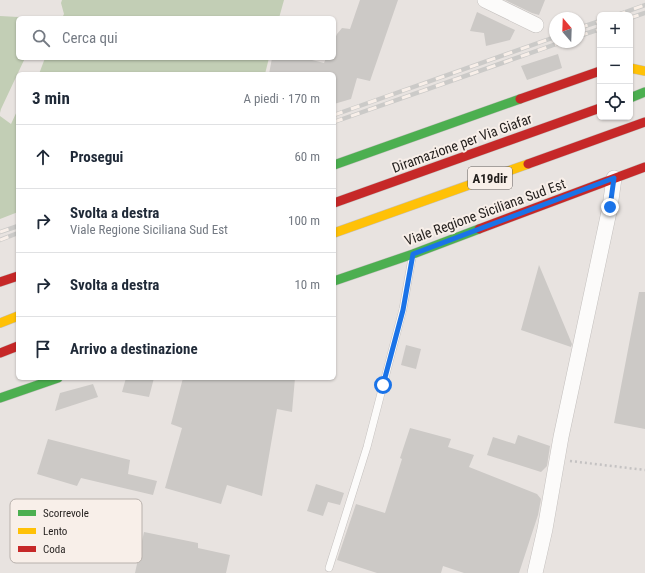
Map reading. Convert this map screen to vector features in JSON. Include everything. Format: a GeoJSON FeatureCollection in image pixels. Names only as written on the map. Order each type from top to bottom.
{"type":"FeatureCollection","features":[{"type":"Feature","properties":{"kind":"main road"},"geometry":{"type":"LineString","coordinates":[[633,69],[645,71]]}},
{"type":"Feature","properties":{"kind":"main road"},"geometry":{"type":"LineString","coordinates":[[336,164],[597,72]]}},
{"type":"Feature","properties":{"kind":"main road"},"geometry":{"type":"LineString","coordinates":[[633,97],[645,92]]}},
{"type":"Feature","properties":{"kind":"main road","name":"Diramazione per Via Giafar"},"geometry":{"type":"LineString","coordinates":[[336,202],[597,109]]}},
{"type":"Feature","properties":{"kind":"main road","name":"A19dir"},"geometry":{"type":"LineString","coordinates":[[336,232],[645,122]]}},
{"type":"Feature","properties":{"kind":"main road","name":"Viale Regione Siciliana Sud Est"},"geometry":{"type":"LineString","coordinates":[[336,280],[413,254],[645,167]]}},
{"type":"Feature","properties":{"kind":"main road"},"geometry":{"type":"LineString","coordinates":[[0,282],[16,277]]}},
{"type":"Feature","properties":{"kind":"main road"},"geometry":{"type":"LineString","coordinates":[[0,322],[16,317]]}},
{"type":"Feature","properties":{"kind":"main road"},"geometry":{"type":"LineString","coordinates":[[0,353],[16,347]]}},
{"type":"Feature","properties":{"kind":"main road"},"geometry":{"type":"LineString","coordinates":[[0,398],[52,380]]}},
{"type":"Feature","properties":{"kind":"street"},"geometry":{"type":"LineString","coordinates":[[485,0],[536,25]]}},
{"type":"Feature","properties":{"kind":"street"},"geometry":{"type":"LineString","coordinates":[[535,573],[610,207],[614,178]]}},
{"type":"Feature","properties":{"kind":"lane"},"geometry":{"type":"LineString","coordinates":[[329,568],[367,447],[403,310],[413,254]]}},
{"type":"Feature","properties":{"kind":"path"},"geometry":{"type":"LineString","coordinates":[[557,460],[645,470]]}},
{"type":"Feature","properties":{"kind":"green space"},"geometry":{"type":"Polygon","coordinates":[[[62,0],[284,0],[280,16],[63,16],[64,14],[61,3],[62,0]]]}},
{"type":"Feature","properties":{"kind":"green space"},"geometry":{"type":"Polygon","coordinates":[[[0,16],[16,17],[16,60],[24,60],[18,72],[16,72],[16,77],[0,113],[0,16]]]}},
{"type":"Feature","properties":{"kind":"green space"},"geometry":{"type":"Polygon","coordinates":[[[44,60],[268,60],[266,72],[40,72],[44,60]]]}},
{"type":"Feature","properties":{"kind":"green space"},"geometry":{"type":"Polygon","coordinates":[[[16,113],[16,213],[0,219],[0,116],[11,124],[16,113]]]}},
{"type":"Feature","properties":{"kind":"building"},"geometry":{"type":"Polygon","coordinates":[[[360,0],[398,0],[370,81],[357,78],[351,99],[336,103],[336,72],[269,72],[272,60],[312,60],[324,63],[325,60],[336,60],[337,34],[342,28],[350,29],[360,0]]]}},
{"type":"Feature","properties":{"kind":"building"},"geometry":{"type":"Polygon","coordinates":[[[505,0],[545,0],[539,15],[505,0]]]}},
{"type":"Feature","properties":{"kind":"building"},"geometry":{"type":"Polygon","coordinates":[[[477,12],[515,30],[510,40],[486,46],[484,33],[470,31],[477,12]]]}},
{"type":"Feature","properties":{"kind":"building"},"geometry":{"type":"Polygon","coordinates":[[[558,54],[562,68],[527,80],[521,66],[558,54]]]}},
{"type":"Feature","properties":{"kind":"building"},"geometry":{"type":"Polygon","coordinates":[[[539,265],[572,344],[571,347],[521,330],[539,265]]]}},
{"type":"Feature","properties":{"kind":"building"},"geometry":{"type":"Polygon","coordinates":[[[639,292],[645,292],[645,429],[614,423],[639,292]]]}},
{"type":"Feature","properties":{"kind":"building"},"geometry":{"type":"Polygon","coordinates":[[[406,345],[421,349],[416,369],[401,365],[406,345]]]}},
{"type":"Feature","properties":{"kind":"building"},"geometry":{"type":"Polygon","coordinates":[[[125,380],[153,380],[149,397],[122,392],[125,380]]]}},
{"type":"Feature","properties":{"kind":"building"},"geometry":{"type":"Polygon","coordinates":[[[182,380],[295,380],[292,412],[277,409],[262,496],[227,485],[221,504],[165,488],[182,428],[171,424],[182,380]]]}},
{"type":"Feature","properties":{"kind":"building"},"geometry":{"type":"Polygon","coordinates":[[[93,384],[98,397],[55,411],[60,393],[93,384]]]}},
{"type":"Feature","properties":{"kind":"building"},"geometry":{"type":"Polygon","coordinates":[[[410,428],[451,439],[448,447],[474,455],[469,467],[537,494],[541,499],[538,515],[519,573],[464,573],[443,566],[441,573],[377,573],[337,560],[356,504],[385,513],[410,428]]]}},
{"type":"Feature","properties":{"kind":"building"},"geometry":{"type":"Polygon","coordinates":[[[518,435],[550,446],[547,466],[541,472],[487,455],[493,437],[515,444],[518,435]]]}},
{"type":"Feature","properties":{"kind":"building"},"geometry":{"type":"Polygon","coordinates":[[[48,439],[130,460],[128,474],[157,481],[153,495],[81,478],[77,486],[37,474],[48,439]]]}},
{"type":"Feature","properties":{"kind":"building"},"geometry":{"type":"Polygon","coordinates":[[[316,484],[344,493],[340,505],[328,502],[323,516],[307,511],[316,484]]]}},
{"type":"Feature","properties":{"kind":"building"},"geometry":{"type":"Polygon","coordinates":[[[144,532],[198,543],[198,548],[230,555],[226,573],[135,573],[137,563],[142,563],[142,541],[144,532]]]}},
{"type":"Feature","properties":{"kind":"railway"},"geometry":{"type":"LineString","coordinates":[[625,12],[645,5]]}},
{"type":"Feature","properties":{"kind":"railway"},"geometry":{"type":"LineString","coordinates":[[633,17],[645,13]]}},
{"type":"Feature","properties":{"kind":"railway"},"geometry":{"type":"LineString","coordinates":[[585,26],[597,22]]}},
{"type":"Feature","properties":{"kind":"railway"},"geometry":{"type":"LineString","coordinates":[[585,34],[597,30]]}},
{"type":"Feature","properties":{"kind":"railway"},"geometry":{"type":"LineString","coordinates":[[336,114],[549,39]]}},
{"type":"Feature","properties":{"kind":"railway"},"geometry":{"type":"LineString","coordinates":[[336,121],[549,47]]}},
{"type":"Feature","properties":{"kind":"railway"},"geometry":{"type":"LineString","coordinates":[[0,232],[16,227]]}},
{"type":"Feature","properties":{"kind":"railway"},"geometry":{"type":"LineString","coordinates":[[0,240],[16,234]]}},
{"type":"Feature","properties":{"kind":"traffic: fast"},"geometry":{"type":"LineString","coordinates":[[633,97],[645,92]]}},
{"type":"Feature","properties":{"kind":"traffic: fast"},"geometry":{"type":"LineString","coordinates":[[336,164],[520,99]]}},
{"type":"Feature","properties":{"kind":"traffic: fast"},"geometry":{"type":"LineString","coordinates":[[336,280],[413,254],[479,229]]}},
{"type":"Feature","properties":{"kind":"traffic: fast"},"geometry":{"type":"LineString","coordinates":[[0,398],[52,380]]}},
{"type":"Feature","properties":{"kind":"traffic: slow"},"geometry":{"type":"LineString","coordinates":[[633,69],[645,71]]}},
{"type":"Feature","properties":{"kind":"traffic: slow"},"geometry":{"type":"LineString","coordinates":[[336,232],[528,164]]}},
{"type":"Feature","properties":{"kind":"traffic: slow"},"geometry":{"type":"LineString","coordinates":[[0,323],[16,317]]}},
{"type":"Feature","properties":{"kind":"traffic: jam"},"geometry":{"type":"LineString","coordinates":[[520,99],[597,72]]}},
{"type":"Feature","properties":{"kind":"traffic: jam"},"geometry":{"type":"LineString","coordinates":[[336,202],[597,109]]}},
{"type":"Feature","properties":{"kind":"traffic: jam"},"geometry":{"type":"LineString","coordinates":[[528,164],[645,122]]}},
{"type":"Feature","properties":{"kind":"traffic: jam"},"geometry":{"type":"LineString","coordinates":[[479,229],[645,167]]}},
{"type":"Feature","properties":{"kind":"traffic: jam"},"geometry":{"type":"LineString","coordinates":[[0,282],[16,277]]}},
{"type":"Feature","properties":{"kind":"traffic: jam"},"geometry":{"type":"LineString","coordinates":[[0,353],[16,347]]}},
{"type":"Feature","properties":{"kind":"route"},"geometry":{"type":"LineString","coordinates":[[383,385],[403,310],[413,254],[614,178],[610,207]]}}]}
